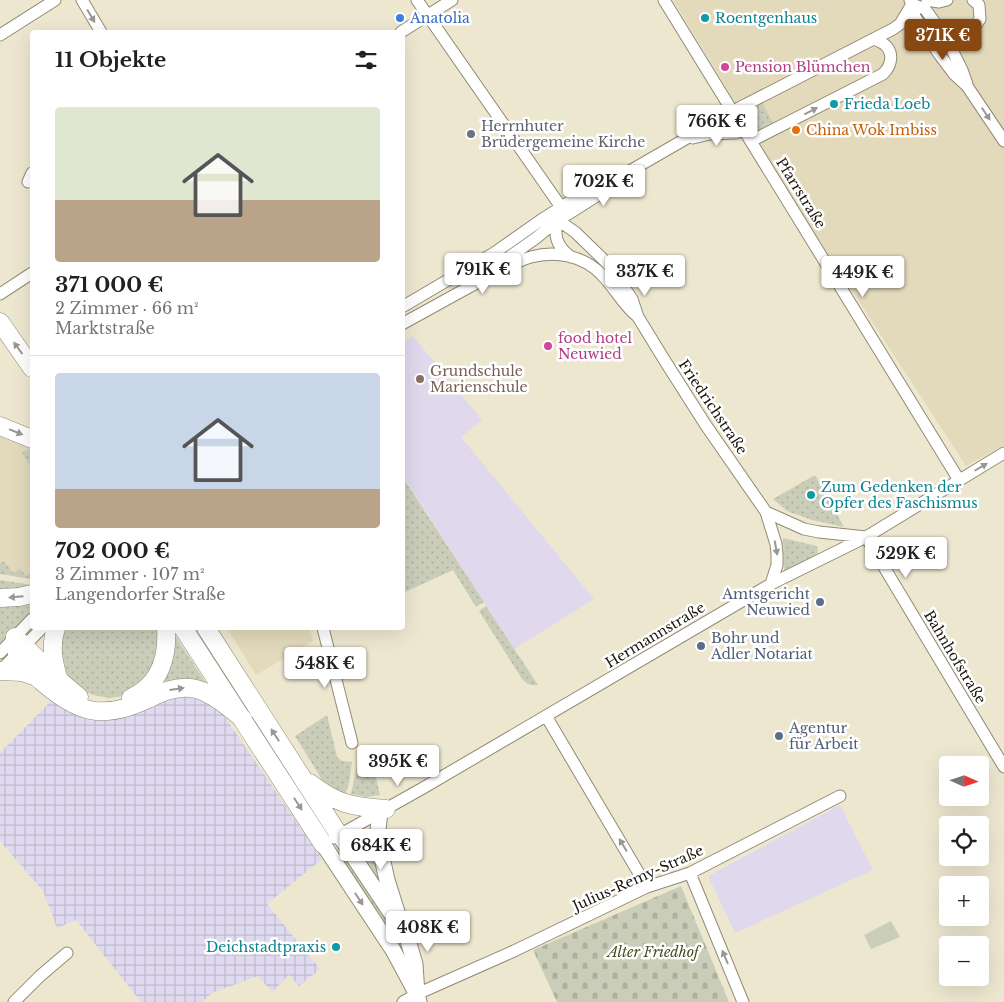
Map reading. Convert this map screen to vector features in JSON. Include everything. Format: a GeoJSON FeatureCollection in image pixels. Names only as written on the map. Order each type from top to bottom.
{"type":"FeatureCollection","features":[{"type":"Feature","properties":{"kind":"highway"},"geometry":{"type":"LineString","coordinates":[[0,322],[30,365]]}},
{"type":"Feature","properties":{"kind":"highway"},"geometry":{"type":"LineString","coordinates":[[0,426],[30,438]]}},
{"type":"Feature","properties":{"kind":"highway"},"geometry":{"type":"LineString","coordinates":[[0,598],[30,594]]}},
{"type":"Feature","properties":{"kind":"highway"},"geometry":{"type":"LineString","coordinates":[[56,630],[52,649],[59,680]]}},
{"type":"Feature","properties":{"kind":"highway"},"geometry":{"type":"LineString","coordinates":[[14,648],[77,695],[88,701],[119,702],[142,692],[154,679],[163,664],[167,646],[166,630]]}},
{"type":"Feature","properties":{"kind":"highway"},"geometry":{"type":"LineString","coordinates":[[184,630],[323,844]]}},
{"type":"Feature","properties":{"kind":"highway"},"geometry":{"type":"LineString","coordinates":[[207,630],[339,835]]}},
{"type":"Feature","properties":{"kind":"highway"},"geometry":{"type":"LineString","coordinates":[[14,648],[21,662],[52,691],[70,703],[88,710],[104,712],[120,710],[170,689],[192,688],[206,692],[243,719]]}},
{"type":"Feature","properties":{"kind":"highway"},"geometry":{"type":"LineString","coordinates":[[0,671],[22,672],[38,678]]}},
{"type":"Feature","properties":{"kind":"highway"},"geometry":{"type":"LineString","coordinates":[[301,776],[340,802],[383,811]]}},
{"type":"Feature","properties":{"kind":"main road"},"geometry":{"type":"LineString","coordinates":[[383,811],[378,830],[381,853],[399,924]]}},
{"type":"Feature","properties":{"kind":"main road"},"geometry":{"type":"LineString","coordinates":[[339,835],[407,937],[415,964],[418,998]]}},
{"type":"Feature","properties":{"kind":"main road"},"geometry":{"type":"LineString","coordinates":[[323,844],[393,950],[418,998]]}},
{"type":"Feature","properties":{"kind":"street"},"geometry":{"type":"LineString","coordinates":[[0,35],[55,0]]}},
{"type":"Feature","properties":{"kind":"street"},"geometry":{"type":"LineString","coordinates":[[82,0],[100,30]]}},
{"type":"Feature","properties":{"kind":"street"},"geometry":{"type":"LineString","coordinates":[[417,0],[560,208],[556,233],[559,244],[564,252],[571,257]]}},
{"type":"Feature","properties":{"kind":"street"},"geometry":{"type":"LineString","coordinates":[[404,30],[452,0]]}},
{"type":"Feature","properties":{"kind":"street","name":"Pfarrstraße"},"geometry":{"type":"LineString","coordinates":[[664,0],[959,480]]}},
{"type":"Feature","properties":{"kind":"street"},"geometry":{"type":"LineString","coordinates":[[927,0],[939,2],[947,0]]}},
{"type":"Feature","properties":{"kind":"street"},"geometry":{"type":"LineString","coordinates":[[405,305],[494,253],[541,220],[600,184],[616,179],[733,111],[900,24],[911,2]]}},
{"type":"Feature","properties":{"kind":"street"},"geometry":{"type":"LineString","coordinates":[[911,2],[915,17],[931,42],[954,74],[967,86],[1004,141]]}},
{"type":"Feature","properties":{"kind":"street"},"geometry":{"type":"LineString","coordinates":[[951,41],[973,29],[980,19],[980,2]]}},
{"type":"Feature","properties":{"kind":"street"},"geometry":{"type":"LineString","coordinates":[[751,141],[888,70],[890,64],[889,50],[884,44],[873,39]]}},
{"type":"Feature","properties":{"kind":"street"},"geometry":{"type":"LineString","coordinates":[[678,142],[710,134],[736,133],[744,129]]}},
{"type":"Feature","properties":{"kind":"street"},"geometry":{"type":"LineString","coordinates":[[405,322],[491,275],[505,260],[557,221],[606,190],[616,179]]}},
{"type":"Feature","properties":{"kind":"street"},"geometry":{"type":"LineString","coordinates":[[572,211],[573,226],[576,232]]}},
{"type":"Feature","properties":{"kind":"street","name":"Friedrichstraße"},"geometry":{"type":"LineString","coordinates":[[541,220],[557,221],[566,225],[576,232],[607,263],[632,300],[638,317],[687,396],[766,512],[776,544],[777,554],[777,565],[771,584]]}},
{"type":"Feature","properties":{"kind":"street","name":"Friedrichstraße"},"geometry":{"type":"LineString","coordinates":[[491,275],[532,257],[553,254],[571,257],[586,262],[598,270],[626,306],[638,317]]}},
{"type":"Feature","properties":{"kind":"street"},"geometry":{"type":"LineString","coordinates":[[0,294],[30,274]]}},
{"type":"Feature","properties":{"kind":"street","name":"Hermannstraße"},"geometry":{"type":"LineString","coordinates":[[323,844],[383,811],[771,584],[866,537],[1004,453]]}},
{"type":"Feature","properties":{"kind":"street"},"geometry":{"type":"LineString","coordinates":[[766,512],[804,529],[866,537]]}},
{"type":"Feature","properties":{"kind":"street","name":"Bahnhofstraße"},"geometry":{"type":"LineString","coordinates":[[866,537],[1004,767]]}},
{"type":"Feature","properties":{"kind":"street"},"geometry":{"type":"LineString","coordinates":[[0,671],[30,622]]}},
{"type":"Feature","properties":{"kind":"street"},"geometry":{"type":"LineString","coordinates":[[14,648],[39,630]]}},
{"type":"Feature","properties":{"kind":"street"},"geometry":{"type":"LineString","coordinates":[[324,630],[352,743]]}},
{"type":"Feature","properties":{"kind":"street"},"geometry":{"type":"LineString","coordinates":[[546,716],[647,887]]}},
{"type":"Feature","properties":{"kind":"street","name":"Julius-Remy-Straße"},"geometry":{"type":"LineString","coordinates":[[403,1002],[418,998],[647,887],[690,874],[840,796]]}},
{"type":"Feature","properties":{"kind":"street"},"geometry":{"type":"LineString","coordinates":[[690,874],[743,1002]]}},
{"type":"Feature","properties":{"kind":"street"},"geometry":{"type":"LineString","coordinates":[[14,1002],[67,953]]}},
{"type":"Feature","properties":{"kind":"shaded area"},"geometry":{"type":"Polygon","coordinates":[[[673,0],[1004,0],[1004,445],[966,466],[817,237],[673,0]]]}},
{"type":"Feature","properties":{"kind":"shaded area"},"geometry":{"type":"Polygon","coordinates":[[[413,336],[482,420],[461,437],[594,599],[514,649],[405,479],[405,341],[413,336]]]}},
{"type":"Feature","properties":{"kind":"shaded area"},"geometry":{"type":"Polygon","coordinates":[[[0,435],[30,448],[30,579],[0,574],[0,435]]]}},
{"type":"Feature","properties":{"kind":"shaded area"},"geometry":{"type":"Polygon","coordinates":[[[228,630],[310,630],[313,641],[256,675],[228,630]]]}},
{"type":"Feature","properties":{"kind":"shaded area"},"geometry":{"type":"Polygon","coordinates":[[[194,695],[220,710],[322,859],[267,904],[320,969],[299,986],[289,975],[272,992],[258,976],[212,993],[202,1002],[141,1002],[76,920],[57,928],[43,891],[0,841],[0,753],[53,699],[67,709],[194,695]]]}},
{"type":"Feature","properties":{"kind":"shaded area"},"geometry":{"type":"Polygon","coordinates":[[[840,805],[873,870],[735,933],[708,876],[840,805]]]}},
{"type":"Feature","properties":{"kind":"green space"},"geometry":{"type":"Polygon","coordinates":[[[761,100],[774,125],[764,130],[758,130],[751,128],[745,118],[744,111],[761,100]]]}},
{"type":"Feature","properties":{"kind":"green space"},"geometry":{"type":"Polygon","coordinates":[[[30,448],[30,466],[22,453],[30,448]]]}},
{"type":"Feature","properties":{"kind":"green space"},"geometry":{"type":"Polygon","coordinates":[[[815,475],[844,527],[812,520],[787,511],[773,499],[815,475]]]}},
{"type":"Feature","properties":{"kind":"green space"},"geometry":{"type":"Polygon","coordinates":[[[405,481],[484,602],[476,607],[453,570],[405,592],[405,481]]]}},
{"type":"Feature","properties":{"kind":"green space"},"geometry":{"type":"Polygon","coordinates":[[[783,538],[817,546],[818,553],[784,573],[783,538]]]}},
{"type":"Feature","properties":{"kind":"green space"},"geometry":{"type":"Polygon","coordinates":[[[4,561],[13,573],[20,569],[26,576],[30,573],[30,579],[0,574],[0,564],[4,561]]]}},
{"type":"Feature","properties":{"kind":"green space"},"geometry":{"type":"Polygon","coordinates":[[[0,580],[30,585],[30,587],[21,589],[0,589],[0,580]]]}},
{"type":"Feature","properties":{"kind":"green space"},"geometry":{"type":"Polygon","coordinates":[[[30,600],[30,614],[0,648],[0,604],[30,600]]]}},
{"type":"Feature","properties":{"kind":"green space"},"geometry":{"type":"Polygon","coordinates":[[[486,606],[538,685],[529,684],[522,679],[479,611],[486,606]]]}},
{"type":"Feature","properties":{"kind":"green space"},"geometry":{"type":"Polygon","coordinates":[[[61,630],[158,630],[160,637],[159,653],[146,682],[123,696],[110,698],[83,691],[62,671],[58,641],[61,630]]]}},
{"type":"Feature","properties":{"kind":"green space"},"geometry":{"type":"Polygon","coordinates":[[[170,630],[171,630],[210,689],[158,689],[170,630]]]}},
{"type":"Feature","properties":{"kind":"green space"},"geometry":{"type":"Polygon","coordinates":[[[327,715],[337,757],[342,761],[352,762],[349,783],[344,799],[320,780],[321,778],[295,736],[327,715]]]}},
{"type":"Feature","properties":{"kind":"green space"},"geometry":{"type":"Polygon","coordinates":[[[264,729],[324,820],[319,823],[260,732],[264,729]]]}},
{"type":"Feature","properties":{"kind":"green space"},"geometry":{"type":"Polygon","coordinates":[[[368,753],[372,760],[380,795],[366,797],[351,794],[358,761],[357,754],[368,753]]]}},
{"type":"Feature","properties":{"kind":"green space"},"geometry":{"type":"Polygon","coordinates":[[[356,838],[364,848],[376,850],[386,896],[352,841],[356,838]]]}},
{"type":"Feature","properties":{"kind":"green space"},"geometry":{"type":"Polygon","coordinates":[[[343,850],[396,927],[410,958],[403,961],[335,856],[343,850]]]}},
{"type":"Feature","properties":{"kind":"green space","name":"Alter Friedhof"},"geometry":{"type":"Polygon","coordinates":[[[681,886],[729,1002],[557,1002],[533,950],[681,886]]]}},
{"type":"Feature","properties":{"kind":"green space"},"geometry":{"type":"Polygon","coordinates":[[[891,921],[900,937],[871,949],[864,935],[891,921]]]}},
{"type":"Feature","properties":{"kind":"place","name":"Anatolia"},"geometry":{"type":"Point","coordinates":[400,18]}},
{"type":"Feature","properties":{"kind":"place","name":"Roentgenhaus"},"geometry":{"type":"Point","coordinates":[705,18]}},
{"type":"Feature","properties":{"kind":"place","name":"Pension Blümchen"},"geometry":{"type":"Point","coordinates":[725,67]}},
{"type":"Feature","properties":{"kind":"place","name":"Frieda Loeb"},"geometry":{"type":"Point","coordinates":[834,104]}},
{"type":"Feature","properties":{"kind":"place","name":"China Wok Imbiss"},"geometry":{"type":"Point","coordinates":[796,130]}},
{"type":"Feature","properties":{"kind":"place","name":"Herrnhuter Brüdergemeine Kirche"},"geometry":{"type":"Point","coordinates":[471,134]}},
{"type":"Feature","properties":{"kind":"place","name":"food hotel Neuwied"},"geometry":{"type":"Point","coordinates":[548,346]}},
{"type":"Feature","properties":{"kind":"place","name":"Grundschule Marienschule"},"geometry":{"type":"Point","coordinates":[420,379]}},
{"type":"Feature","properties":{"kind":"place","name":"Zum Gedenken der Opfer des Faschismus"},"geometry":{"type":"Point","coordinates":[811,495]}},
{"type":"Feature","properties":{"kind":"place","name":"Amtsgericht Neuwied"},"geometry":{"type":"Point","coordinates":[820,602]}},
{"type":"Feature","properties":{"kind":"place","name":"Bohr und Adler Notariat"},"geometry":{"type":"Point","coordinates":[701,646]}},
{"type":"Feature","properties":{"kind":"place","name":"Agentur für Arbeit"},"geometry":{"type":"Point","coordinates":[779,736]}},
{"type":"Feature","properties":{"kind":"place","name":"Deichstadtpraxis"},"geometry":{"type":"Point","coordinates":[336,947]}}]}
